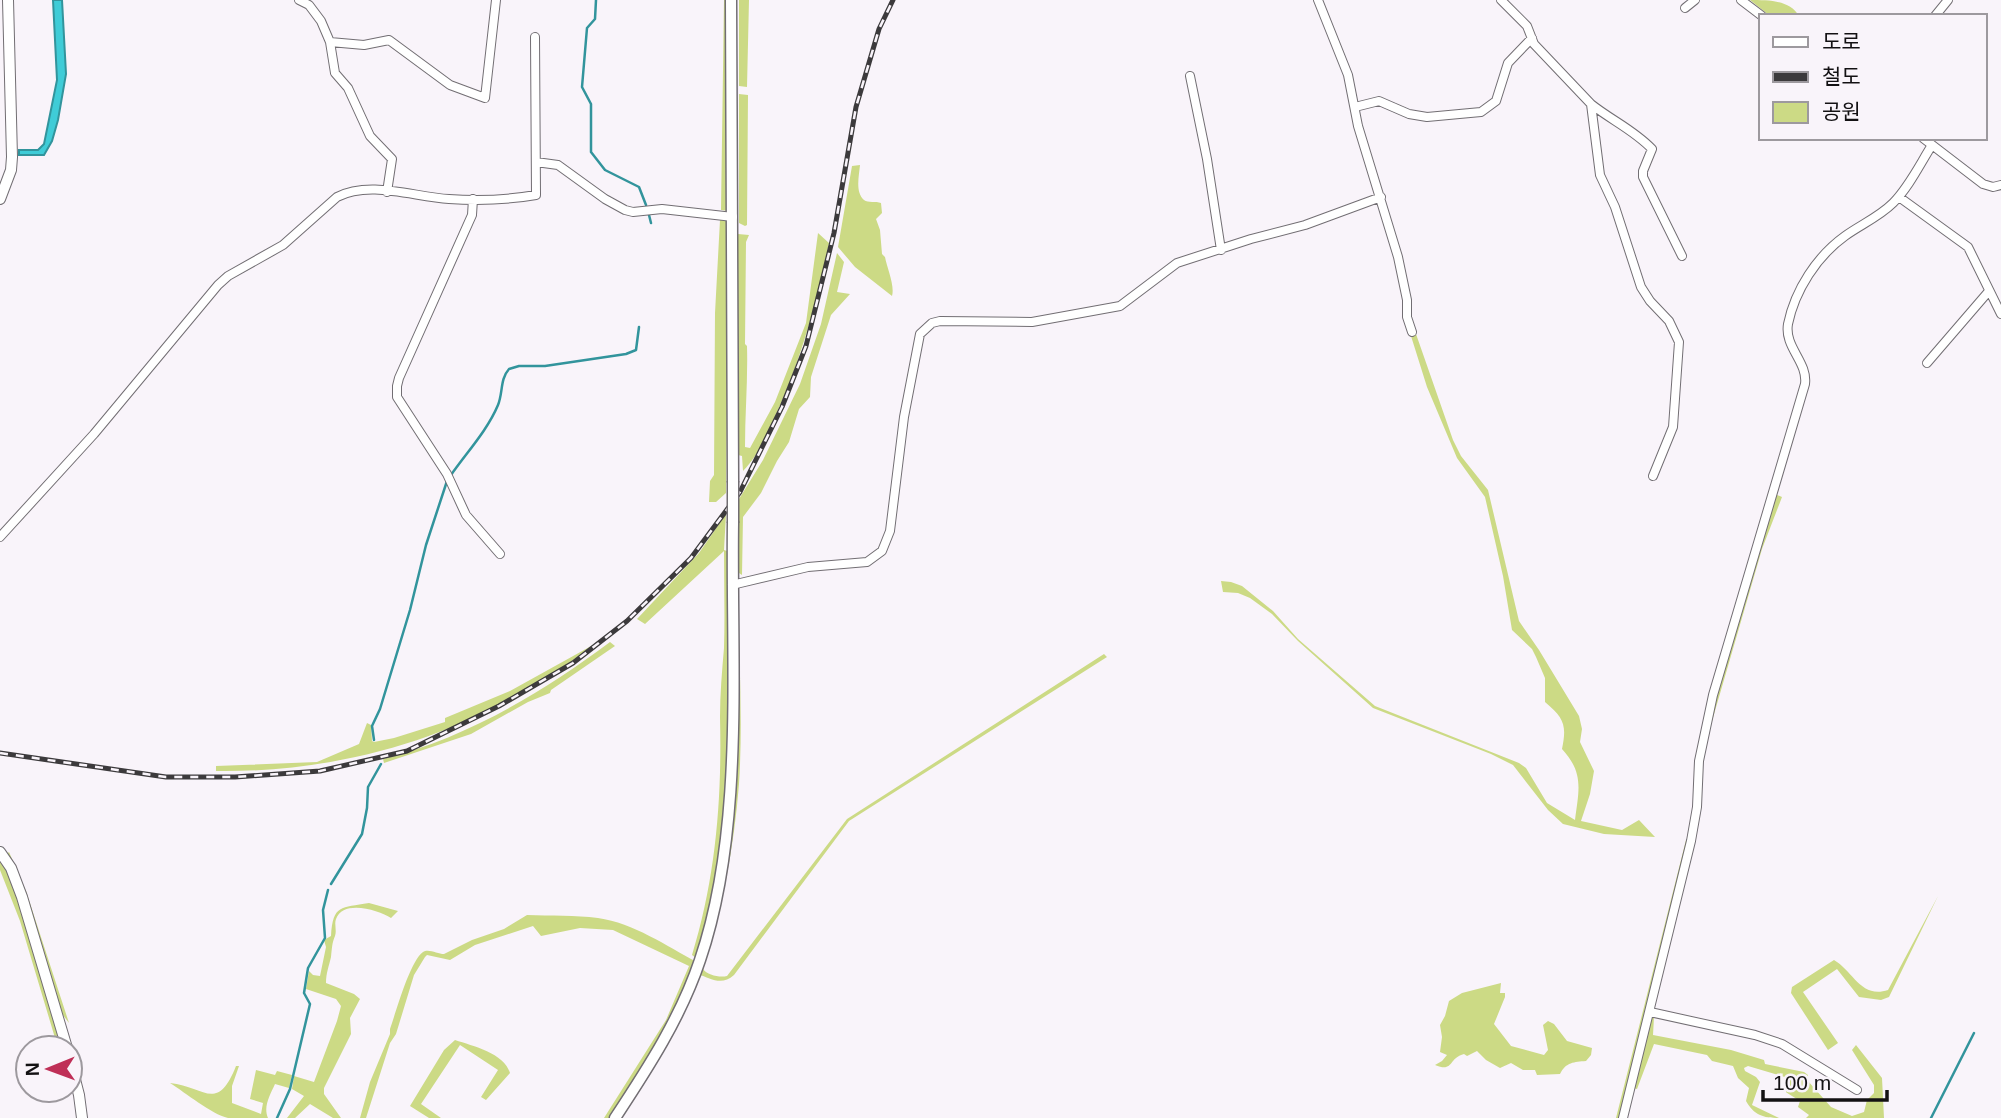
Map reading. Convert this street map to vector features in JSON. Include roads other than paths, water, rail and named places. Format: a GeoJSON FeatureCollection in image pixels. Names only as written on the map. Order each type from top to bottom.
{"type":"FeatureCollection","features":[{"type":"Feature","properties":{"kind":"main road"},"geometry":{"type":"LineString","coordinates":[[615,1118],[652,1061],[683,1003],[700,961],[721,866],[730,790],[733,523],[732,0]]}},
{"type":"Feature","properties":{"kind":"street"},"geometry":{"type":"LineString","coordinates":[[0,199],[11,170],[12,152],[8,0]]}},
{"type":"Feature","properties":{"kind":"street"},"geometry":{"type":"LineString","coordinates":[[299,0],[309,5],[321,21],[330,42],[335,73],[348,88],[370,136],[392,159],[387,192]]}},
{"type":"Feature","properties":{"kind":"street"},"geometry":{"type":"LineString","coordinates":[[330,42],[364,45],[389,40],[450,85],[485,98],[496,0]]}},
{"type":"Feature","properties":{"kind":"street"},"geometry":{"type":"LineString","coordinates":[[1318,0],[1348,75],[1358,126],[1398,257],[1407,300],[1407,317],[1412,332]]}},
{"type":"Feature","properties":{"kind":"street"},"geometry":{"type":"LineString","coordinates":[[1501,0],[1527,26],[1532,38],[1591,104],[1604,115],[1614,118],[1652,149],[1643,177],[1682,256]]}},
{"type":"Feature","properties":{"kind":"street"},"geometry":{"type":"LineString","coordinates":[[1685,8],[1695,0]]}},
{"type":"Feature","properties":{"kind":"street"},"geometry":{"type":"LineString","coordinates":[[1741,0],[1759,14]]}},
{"type":"Feature","properties":{"kind":"street"},"geometry":{"type":"LineString","coordinates":[[1937,14],[1948,0]]}},
{"type":"Feature","properties":{"kind":"street"},"geometry":{"type":"LineString","coordinates":[[0,537],[94,434],[228,276],[283,245],[337,197],[357,191],[449,199],[510,200],[536,195],[535,37]]}},
{"type":"Feature","properties":{"kind":"street"},"geometry":{"type":"LineString","coordinates":[[1355,107],[1379,101],[1409,114],[1427,117],[1481,112],[1496,101],[1508,64],[1532,38]]}},
{"type":"Feature","properties":{"kind":"street"},"geometry":{"type":"LineString","coordinates":[[1190,76],[1222,250]]}},
{"type":"Feature","properties":{"kind":"street"},"geometry":{"type":"LineString","coordinates":[[1591,104],[1598,167],[1615,207],[1641,287],[1650,301],[1670,321],[1679,342],[1673,427],[1653,476]]}},
{"type":"Feature","properties":{"kind":"street"},"geometry":{"type":"LineString","coordinates":[[1926,140],[1983,184],[1993,187],[2001,185]]}},
{"type":"Feature","properties":{"kind":"street"},"geometry":{"type":"LineString","coordinates":[[1623,1118],[1691,841],[1697,807],[1699,761],[1713,695],[1805,384],[1806,377],[1790,342],[1788,325],[1806,278],[1830,248],[1892,205],[1932,145]]}},
{"type":"Feature","properties":{"kind":"street"},"geometry":{"type":"LineString","coordinates":[[536,162],[558,164],[625,211],[662,209],[733,217]]}},
{"type":"Feature","properties":{"kind":"street"},"geometry":{"type":"LineString","coordinates":[[732,584],[808,567],[867,562],[883,551],[890,531],[904,417],[917,347],[920,334],[926,328],[940,321],[1032,322],[1120,306],[1177,263],[1251,239],[1306,225],[1381,197]]}},
{"type":"Feature","properties":{"kind":"street"},"geometry":{"type":"LineString","coordinates":[[1899,197],[1968,247],[2001,314]]}},
{"type":"Feature","properties":{"kind":"street"},"geometry":{"type":"LineString","coordinates":[[473,199],[471,215],[399,377],[397,397],[451,481],[466,515],[500,554]]}},
{"type":"Feature","properties":{"kind":"street"},"geometry":{"type":"LineString","coordinates":[[1927,363],[1989,291]]}},
{"type":"Feature","properties":{"kind":"street"},"geometry":{"type":"LineString","coordinates":[[0,852],[11,868],[22,897],[63,1034]]}},
{"type":"Feature","properties":{"kind":"street"},"geometry":{"type":"LineString","coordinates":[[1650,1012],[1755,1035],[1782,1044],[1857,1090]]}},
{"type":"Feature","properties":{"kind":"water"},"geometry":{"type":"Polygon","coordinates":[[[53,0],[62,0],[66,74],[58,120],[52,141],[44,155],[19,155],[19,150],[38,150],[44,144],[57,80],[53,0]]]}},
{"type":"Feature","properties":{"kind":"waterway"},"geometry":{"type":"LineString","coordinates":[[596,0],[595,19],[587,28],[582,87],[591,104],[591,152],[605,170],[639,187],[646,205]]}},
{"type":"Feature","properties":{"kind":"waterway"},"geometry":{"type":"LineString","coordinates":[[649,215],[651,223]]}},
{"type":"Feature","properties":{"kind":"waterway"},"geometry":{"type":"LineString","coordinates":[[451,475],[483,433],[493,415],[509,369],[626,354],[636,350],[639,327]]}},
{"type":"Feature","properties":{"kind":"waterway"},"geometry":{"type":"LineString","coordinates":[[374,740],[372,726],[380,709],[410,610],[426,545],[447,481]]}},
{"type":"Feature","properties":{"kind":"waterway"},"geometry":{"type":"LineString","coordinates":[[331,884],[362,834],[368,787],[381,764]]}},
{"type":"Feature","properties":{"kind":"waterway"},"geometry":{"type":"LineString","coordinates":[[277,1118],[290,1089],[310,1004],[304,993],[308,968],[325,938],[323,910],[328,890]]}},
{"type":"Feature","properties":{"kind":"waterway"},"geometry":{"type":"LineString","coordinates":[[1931,1118],[1974,1033]]}},
{"type":"Feature","properties":{"kind":"railway"},"geometry":{"type":"LineString","coordinates":[[0,753],[166,777],[235,777],[320,771],[407,751],[499,706],[573,663],[627,621],[691,558],[740,492],[782,407],[806,346],[834,233],[856,107],[879,29],[893,0]]}}]}
